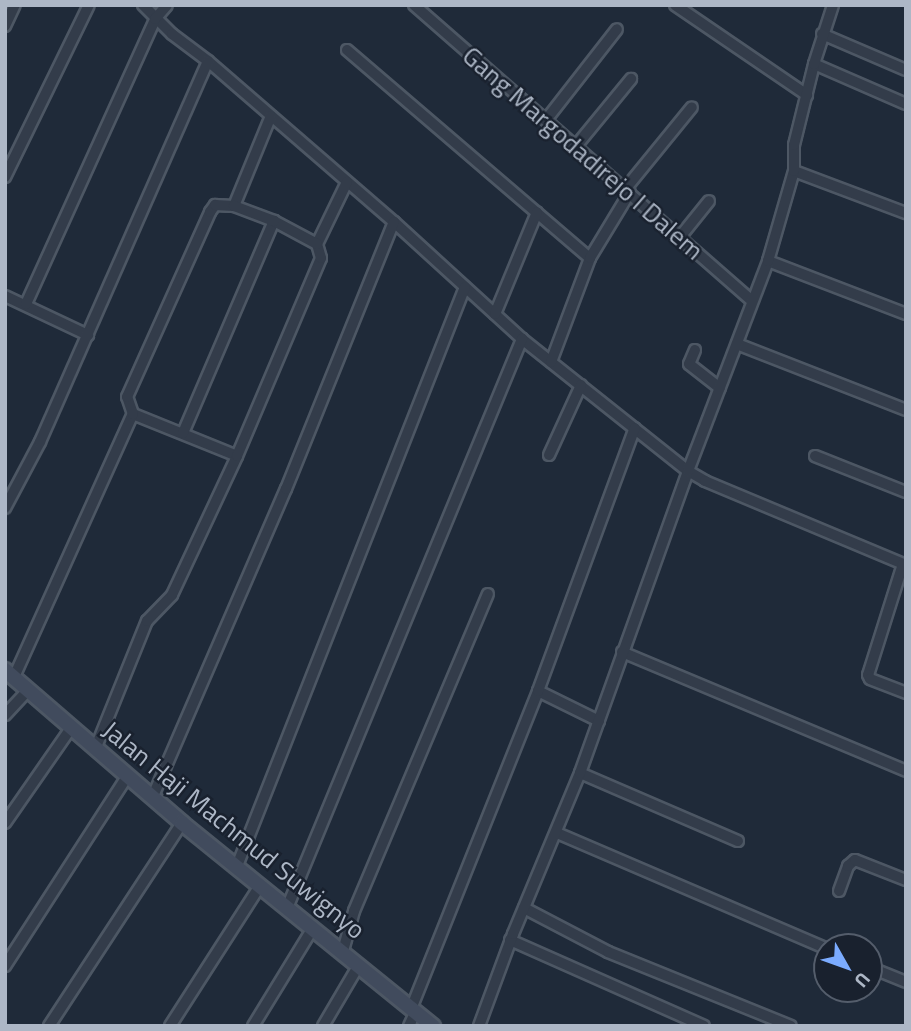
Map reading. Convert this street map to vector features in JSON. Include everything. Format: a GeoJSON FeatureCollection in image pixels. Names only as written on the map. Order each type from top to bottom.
{"type":"FeatureCollection","features":[{"type":"Feature","properties":{"kind":"street"},"geometry":{"type":"LineString","coordinates":[[5,26],[15,5]]}},
{"type":"Feature","properties":{"kind":"street"},"geometry":{"type":"LineString","coordinates":[[5,177],[89,5]]}},
{"type":"Feature","properties":{"kind":"street"},"geometry":{"type":"LineString","coordinates":[[143,5],[155,19],[208,61],[394,222],[522,339],[688,471],[705,481],[904,564],[868,675],[870,679],[906,693]]}},
{"type":"Feature","properties":{"kind":"street"},"geometry":{"type":"LineString","coordinates":[[26,304],[155,19],[167,5]]}},
{"type":"Feature","properties":{"kind":"street"},"geometry":{"type":"LineString","coordinates":[[675,5],[807,96]]}},
{"type":"Feature","properties":{"kind":"street"},"geometry":{"type":"LineString","coordinates":[[479,1026],[510,940],[580,773],[688,471],[768,261],[793,171],[794,145],[814,64],[833,5]]}},
{"type":"Feature","properties":{"kind":"street","name":"Gang Margodadirejo I Dalem"},"geometry":{"type":"LineString","coordinates":[[416,6],[752,301]]}},
{"type":"Feature","properties":{"kind":"street"},"geometry":{"type":"LineString","coordinates":[[546,120],[617,29]]}},
{"type":"Feature","properties":{"kind":"street"},"geometry":{"type":"LineString","coordinates":[[822,34],[906,70]]}},
{"type":"Feature","properties":{"kind":"street"},"geometry":{"type":"LineString","coordinates":[[347,50],[590,258]]}},
{"type":"Feature","properties":{"kind":"street"},"geometry":{"type":"LineString","coordinates":[[5,508],[40,442],[208,61]]}},
{"type":"Feature","properties":{"kind":"street"},"geometry":{"type":"LineString","coordinates":[[814,64],[906,104]]}},
{"type":"Feature","properties":{"kind":"street"},"geometry":{"type":"LineString","coordinates":[[576,146],[631,79]]}},
{"type":"Feature","properties":{"kind":"street"},"geometry":{"type":"LineString","coordinates":[[551,362],[590,258],[628,190],[692,107]]}},
{"type":"Feature","properties":{"kind":"street"},"geometry":{"type":"LineString","coordinates":[[234,206],[271,116]]}},
{"type":"Feature","properties":{"kind":"street"},"geometry":{"type":"LineString","coordinates":[[793,171],[906,213]]}},
{"type":"Feature","properties":{"kind":"street"},"geometry":{"type":"LineString","coordinates":[[96,747],[147,621],[172,595],[237,456],[321,258],[317,244],[347,182]]}},
{"type":"Feature","properties":{"kind":"street"},"geometry":{"type":"LineString","coordinates":[[680,237],[709,201]]}},
{"type":"Feature","properties":{"kind":"street"},"geometry":{"type":"LineString","coordinates":[[237,456],[133,414],[127,406],[127,397],[215,205],[234,206],[274,221],[317,244]]}},
{"type":"Feature","properties":{"kind":"street"},"geometry":{"type":"LineString","coordinates":[[495,314],[537,212]]}},
{"type":"Feature","properties":{"kind":"street"},"geometry":{"type":"LineString","coordinates":[[183,433],[274,221]]}},
{"type":"Feature","properties":{"kind":"street"},"geometry":{"type":"LineString","coordinates":[[153,796],[286,489],[394,222]]}},
{"type":"Feature","properties":{"kind":"street"},"geometry":{"type":"LineString","coordinates":[[768,261],[906,314]]}},
{"type":"Feature","properties":{"kind":"street"},"geometry":{"type":"LineString","coordinates":[[237,866],[466,287]]}},
{"type":"Feature","properties":{"kind":"street"},"geometry":{"type":"LineString","coordinates":[[5,296],[88,335]]}},
{"type":"Feature","properties":{"kind":"street"},"geometry":{"type":"LineString","coordinates":[[287,908],[522,339]]}},
{"type":"Feature","properties":{"kind":"street"},"geometry":{"type":"LineString","coordinates":[[737,344],[906,410]]}},
{"type":"Feature","properties":{"kind":"street"},"geometry":{"type":"LineString","coordinates":[[695,350],[689,364],[720,388]]}},
{"type":"Feature","properties":{"kind":"street"},"geometry":{"type":"LineString","coordinates":[[549,455],[581,385]]}},
{"type":"Feature","properties":{"kind":"street"},"geometry":{"type":"LineString","coordinates":[[10,674],[133,414]]}},
{"type":"Feature","properties":{"kind":"street"},"geometry":{"type":"LineString","coordinates":[[412,1016],[538,691],[635,428]]}},
{"type":"Feature","properties":{"kind":"street"},"geometry":{"type":"LineString","coordinates":[[815,456],[906,492]]}},
{"type":"Feature","properties":{"kind":"street"},"geometry":{"type":"LineString","coordinates":[[344,951],[354,911],[488,594]]}},
{"type":"Feature","properties":{"kind":"street"},"geometry":{"type":"LineString","coordinates":[[622,652],[906,771]]}},
{"type":"Feature","properties":{"kind":"street","name":"Jalan Haji Machmud Suwignyo"},"geometry":{"type":"LineString","coordinates":[[10,674],[182,822],[344,951],[412,1016],[432,1026]]}},
{"type":"Feature","properties":{"kind":"street"},"geometry":{"type":"LineString","coordinates":[[5,715],[27,690]]}},
{"type":"Feature","properties":{"kind":"street"},"geometry":{"type":"LineString","coordinates":[[538,691],[599,721]]}},
{"type":"Feature","properties":{"kind":"street"},"geometry":{"type":"LineString","coordinates":[[5,823],[71,728]]}},
{"type":"Feature","properties":{"kind":"street"},"geometry":{"type":"LineString","coordinates":[[580,773],[738,841]]}},
{"type":"Feature","properties":{"kind":"street"},"geometry":{"type":"LineString","coordinates":[[5,966],[128,775]]}},
{"type":"Feature","properties":{"kind":"street"},"geometry":{"type":"LineString","coordinates":[[48,1026],[182,822]]}},
{"type":"Feature","properties":{"kind":"street"},"geometry":{"type":"LineString","coordinates":[[557,833],[813,943]]}},
{"type":"Feature","properties":{"kind":"street"},"geometry":{"type":"LineString","coordinates":[[839,891],[849,863],[855,860],[906,880]]}},
{"type":"Feature","properties":{"kind":"street"},"geometry":{"type":"LineString","coordinates":[[170,1026],[260,886]]}},
{"type":"Feature","properties":{"kind":"street"},"geometry":{"type":"LineString","coordinates":[[524,908],[608,951],[791,1026]]}},
{"type":"Feature","properties":{"kind":"street"},"geometry":{"type":"LineString","coordinates":[[253,1026],[313,928]]}},
{"type":"Feature","properties":{"kind":"street"},"geometry":{"type":"LineString","coordinates":[[510,940],[704,1026]]}},
{"type":"Feature","properties":{"kind":"street"},"geometry":{"type":"LineString","coordinates":[[323,1026],[359,965]]}},
{"type":"Feature","properties":{"kind":"street"},"geometry":{"type":"LineString","coordinates":[[883,973],[906,982]]}}]}
